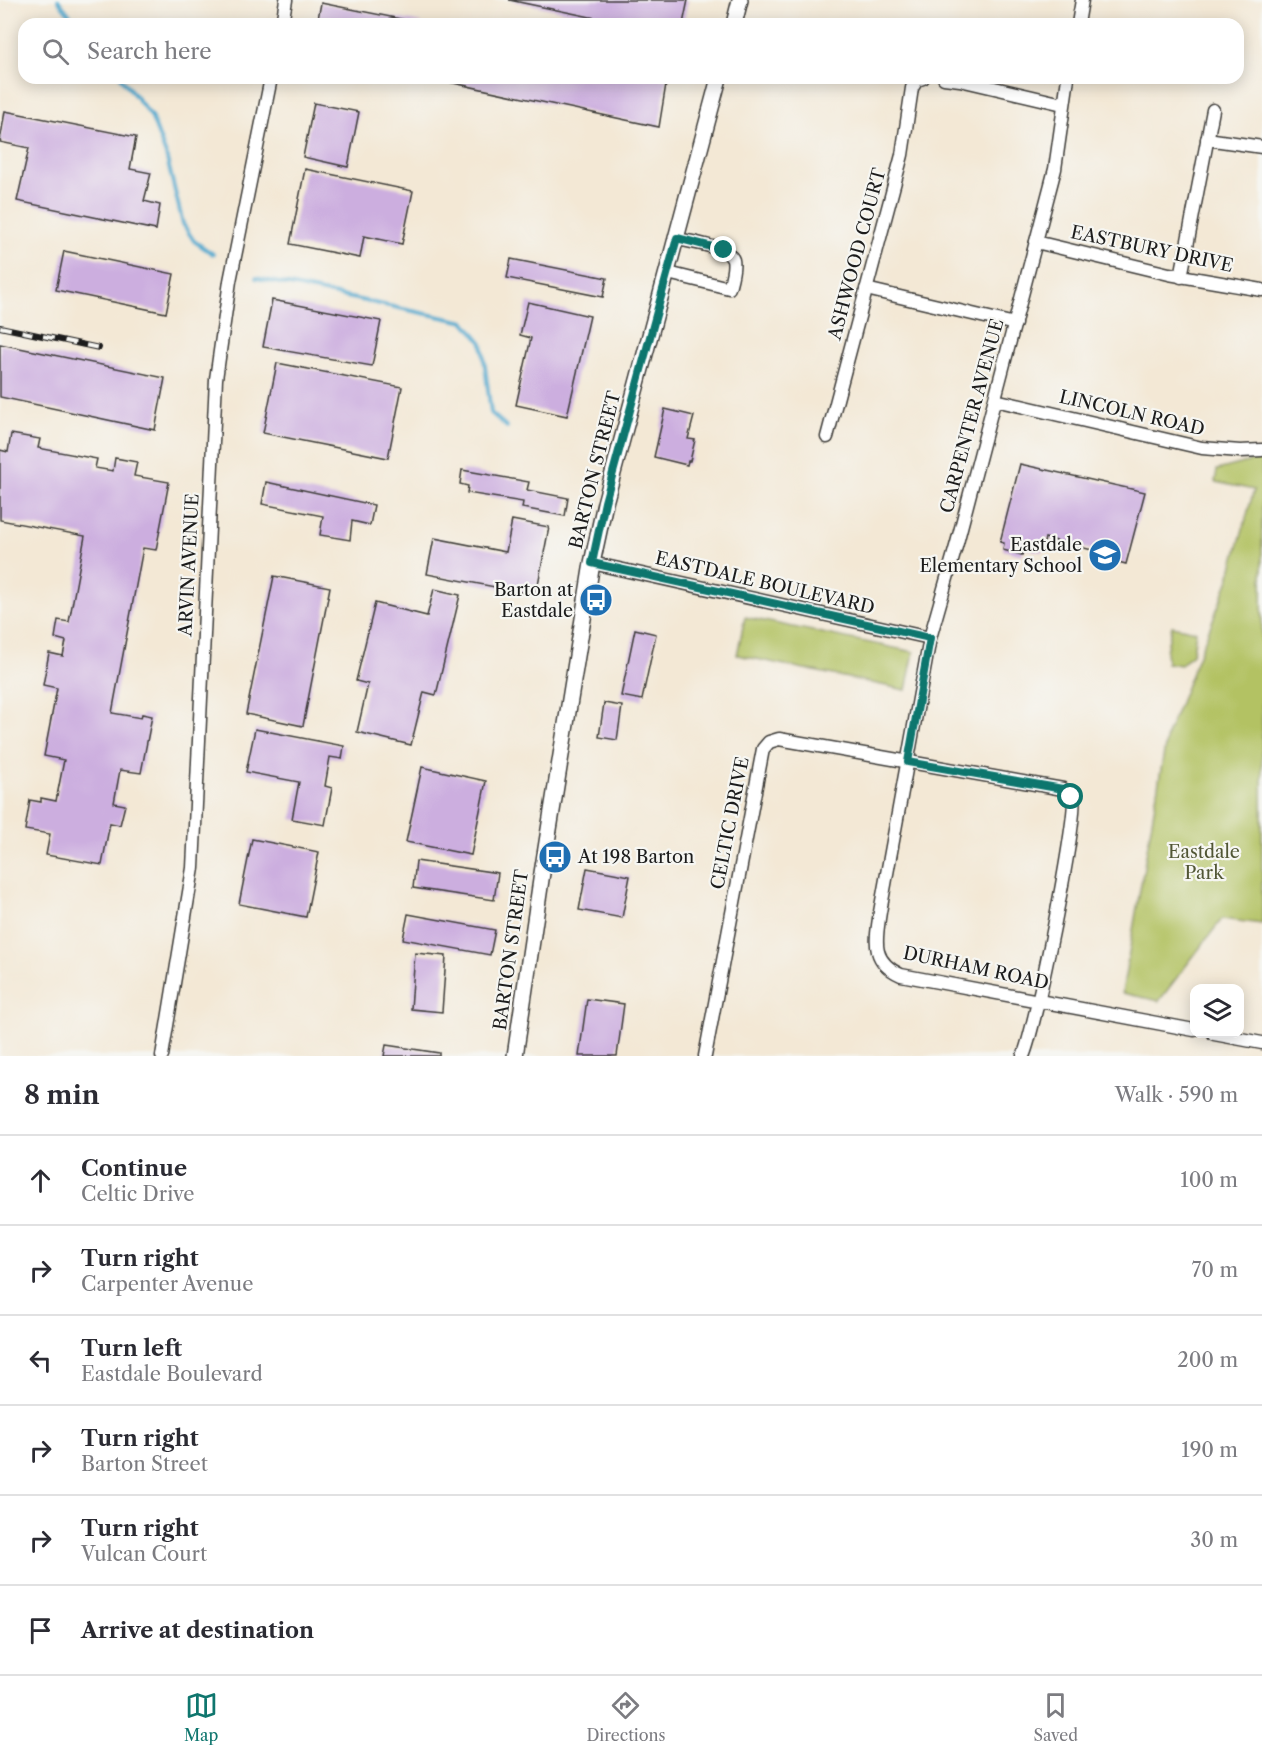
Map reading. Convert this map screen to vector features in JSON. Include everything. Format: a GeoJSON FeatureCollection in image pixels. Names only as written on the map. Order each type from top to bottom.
{"type":"FeatureCollection","features":[{"type":"Feature","properties":{"kind":"main road"},"geometry":{"type":"LineString","coordinates":[[736,18],[740,0]]}},
{"type":"Feature","properties":{"kind":"main road","name":"BARTON STREET"},"geometry":{"type":"LineString","coordinates":[[515,1056],[592,563],[605,502],[718,84]]}},
{"type":"Feature","properties":{"kind":"street"},"geometry":{"type":"LineString","coordinates":[[283,18],[286,0]]}},
{"type":"Feature","properties":{"kind":"street"},"geometry":{"type":"LineString","coordinates":[[1079,18],[1082,0]]}},
{"type":"Feature","properties":{"kind":"street","name":"ARVIN AVENUE"},"geometry":{"type":"LineString","coordinates":[[162,1056],[193,868],[216,379],[230,281],[270,84]]}},
{"type":"Feature","properties":{"kind":"street","name":"ASHWOOD COURT"},"geometry":{"type":"LineString","coordinates":[[827,437],[902,155],[912,88],[916,84]]}},
{"type":"Feature","properties":{"kind":"street"},"geometry":{"type":"LineString","coordinates":[[977,84],[1063,104]]}},
{"type":"Feature","properties":{"kind":"street","name":"CARPENTER AVENUE"},"geometry":{"type":"LineString","coordinates":[[908,762],[930,638],[1055,169],[1067,84]]}},
{"type":"Feature","properties":{"kind":"street"},"geometry":{"type":"LineString","coordinates":[[1182,277],[1213,110]]}},
{"type":"Feature","properties":{"kind":"street"},"geometry":{"type":"LineString","coordinates":[[1207,139],[1262,147]]}},
{"type":"Feature","properties":{"kind":"street"},"geometry":{"type":"LineString","coordinates":[[668,273],[729,288],[734,263],[732,257],[724,250],[677,238]]}},
{"type":"Feature","properties":{"kind":"street","name":"EASTBURY DRIVE"},"geometry":{"type":"LineString","coordinates":[[1036,242],[1182,277],[1262,290]]}},
{"type":"Feature","properties":{"kind":"street"},"geometry":{"type":"LineString","coordinates":[[866,290],[1015,324]]}},
{"type":"Feature","properties":{"kind":"street","name":"LINCOLN ROAD"},"geometry":{"type":"LineString","coordinates":[[995,400],[1202,448],[1262,450]]}},
{"type":"Feature","properties":{"kind":"street","name":"EASTDALE BOULEVARD"},"geometry":{"type":"LineString","coordinates":[[592,563],[930,638]]}},
{"type":"Feature","properties":{"kind":"street","name":"CELTIC DRIVE"},"geometry":{"type":"LineString","coordinates":[[705,1056],[764,746],[779,739],[1063,789],[1073,798],[1074,809],[1069,843],[1040,1000],[1029,1043],[1023,1056]]}},
{"type":"Feature","properties":{"kind":"street","name":"DURHAM ROAD"},"geometry":{"type":"LineString","coordinates":[[908,762],[876,939],[880,958],[901,975],[1190,1029]]}},
{"type":"Feature","properties":{"kind":"street"},"geometry":{"type":"LineString","coordinates":[[1235,1038],[1262,1043]]}},
{"type":"Feature","properties":{"kind":"green space","name":"Eastdale Park"},"geometry":{"type":"Polygon","coordinates":[[[1262,460],[1262,924],[1222,919],[1159,1001],[1122,993],[1167,735],[1228,582],[1254,490],[1215,482],[1217,470],[1262,460]]]}},
{"type":"Feature","properties":{"kind":"green space"},"geometry":{"type":"Polygon","coordinates":[[[745,617],[914,652],[906,690],[737,655],[745,617]]]}},
{"type":"Feature","properties":{"kind":"green space"},"geometry":{"type":"Polygon","coordinates":[[[1172,626],[1196,631],[1193,653],[1181,665],[1167,663],[1166,651],[1172,626]]]}},
{"type":"Feature","properties":{"kind":"building"},"geometry":{"type":"Polygon","coordinates":[[[509,0],[688,0],[684,18],[595,18],[509,0]]]}},
{"type":"Feature","properties":{"kind":"building"},"geometry":{"type":"Polygon","coordinates":[[[321,3],[396,18],[318,18],[321,3]]]}},
{"type":"Feature","properties":{"kind":"building"},"geometry":{"type":"Polygon","coordinates":[[[458,84],[666,84],[659,127],[458,84]]]}},
{"type":"Feature","properties":{"kind":"building"},"geometry":{"type":"Polygon","coordinates":[[[314,103],[359,112],[348,167],[303,157],[314,103]]]}},
{"type":"Feature","properties":{"kind":"building"},"geometry":{"type":"Polygon","coordinates":[[[5,111],[136,137],[130,169],[151,173],[144,201],[160,205],[156,230],[17,201],[29,148],[0,142],[5,111]]]}},
{"type":"Feature","properties":{"kind":"building"},"geometry":{"type":"Polygon","coordinates":[[[305,169],[413,191],[402,244],[364,236],[360,258],[290,244],[305,169]]]}},
{"type":"Feature","properties":{"kind":"building"},"geometry":{"type":"Polygon","coordinates":[[[64,251],[174,274],[166,313],[56,290],[64,251]]]}},
{"type":"Feature","properties":{"kind":"building"},"geometry":{"type":"Polygon","coordinates":[[[511,259],[607,278],[603,297],[507,278],[511,259]]]}},
{"type":"Feature","properties":{"kind":"building"},"geometry":{"type":"Polygon","coordinates":[[[272,300],[381,321],[372,366],[263,347],[272,300]]]}},
{"type":"Feature","properties":{"kind":"building"},"geometry":{"type":"Polygon","coordinates":[[[528,302],[590,316],[567,416],[516,405],[531,338],[520,335],[528,302]]]}},
{"type":"Feature","properties":{"kind":"building"},"geometry":{"type":"Polygon","coordinates":[[[0,344],[165,378],[155,430],[0,397],[0,344]]]}},
{"type":"Feature","properties":{"kind":"building"},"geometry":{"type":"Polygon","coordinates":[[[277,363],[402,387],[388,458],[263,433],[277,363]]]}},
{"type":"Feature","properties":{"kind":"building"},"geometry":{"type":"Polygon","coordinates":[[[665,409],[694,416],[688,439],[695,440],[687,465],[654,457],[665,409]]]}},
{"type":"Feature","properties":{"kind":"building"},"geometry":{"type":"Polygon","coordinates":[[[11,434],[40,439],[38,448],[97,459],[95,468],[113,471],[115,458],[137,462],[134,476],[169,482],[156,550],[143,548],[112,713],[141,718],[142,714],[152,716],[141,773],[120,770],[114,803],[125,805],[120,825],[110,823],[102,865],[46,855],[50,834],[25,830],[30,800],[41,802],[41,798],[56,801],[64,760],[44,756],[57,688],[43,685],[49,653],[63,656],[66,641],[55,638],[58,620],[69,622],[85,536],[0,520],[0,450],[8,452],[11,434]]]}},
{"type":"Feature","properties":{"kind":"building"},"geometry":{"type":"Polygon","coordinates":[[[1020,464],[1145,492],[1126,564],[1095,556],[1096,551],[1045,538],[1042,552],[1024,548],[1022,555],[1003,550],[1004,543],[1000,542],[1020,464]]]}},
{"type":"Feature","properties":{"kind":"building"},"geometry":{"type":"Polygon","coordinates":[[[462,470],[529,482],[527,490],[568,498],[565,516],[522,508],[523,502],[467,493],[468,486],[460,484],[462,470]]]}},
{"type":"Feature","properties":{"kind":"building"},"geometry":{"type":"Polygon","coordinates":[[[266,482],[374,505],[370,525],[352,521],[350,540],[320,535],[323,516],[262,504],[266,482]]]}},
{"type":"Feature","properties":{"kind":"building"},"geometry":{"type":"Polygon","coordinates":[[[512,520],[549,527],[536,595],[427,574],[434,538],[506,552],[512,520]]]}},
{"type":"Feature","properties":{"kind":"building"},"geometry":{"type":"Polygon","coordinates":[[[274,576],[330,587],[303,726],[246,714],[274,576]]]}},
{"type":"Feature","properties":{"kind":"building"},"geometry":{"type":"Polygon","coordinates":[[[434,589],[460,595],[436,695],[424,692],[411,745],[357,732],[368,684],[356,681],[375,603],[427,616],[434,589]]]}},
{"type":"Feature","properties":{"kind":"building"},"geometry":{"type":"Polygon","coordinates":[[[635,629],[656,634],[642,700],[621,696],[635,629]]]}},
{"type":"Feature","properties":{"kind":"building"},"geometry":{"type":"Polygon","coordinates":[[[604,703],[622,706],[617,740],[599,737],[604,703]]]}},
{"type":"Feature","properties":{"kind":"building"},"geometry":{"type":"Polygon","coordinates":[[[255,729],[344,746],[342,759],[330,757],[325,786],[332,788],[325,825],[292,819],[299,782],[246,772],[255,729]]]}},
{"type":"Feature","properties":{"kind":"building"},"geometry":{"type":"Polygon","coordinates":[[[422,767],[486,781],[471,855],[406,842],[422,767]]]}},
{"type":"Feature","properties":{"kind":"building"},"geometry":{"type":"Polygon","coordinates":[[[252,839],[319,852],[306,917],[239,904],[252,839]]]}},
{"type":"Feature","properties":{"kind":"building"},"geometry":{"type":"Polygon","coordinates":[[[416,861],[498,873],[494,900],[413,888],[416,861]]]}},
{"type":"Feature","properties":{"kind":"building"},"geometry":{"type":"Polygon","coordinates":[[[587,868],[630,876],[622,918],[579,910],[587,868]]]}},
{"type":"Feature","properties":{"kind":"building"},"geometry":{"type":"Polygon","coordinates":[[[408,914],[495,930],[490,955],[403,939],[408,914]]]}},
{"type":"Feature","properties":{"kind":"building"},"geometry":{"type":"Polygon","coordinates":[[[415,953],[446,956],[442,1012],[411,1009],[415,953]]]}},
{"type":"Feature","properties":{"kind":"building"},"geometry":{"type":"Polygon","coordinates":[[[587,999],[624,1004],[617,1056],[579,1056],[587,999]]]}},
{"type":"Feature","properties":{"kind":"building"},"geometry":{"type":"Polygon","coordinates":[[[386,1045],[439,1053],[439,1056],[384,1056],[386,1045]]]}},
{"type":"Feature","properties":{"kind":"waterway"},"geometry":{"type":"LineString","coordinates":[[58,0],[72,18]]}},
{"type":"Feature","properties":{"kind":"waterway"},"geometry":{"type":"LineString","coordinates":[[126,84],[151,116],[166,155],[183,224],[194,241],[213,254]]}},
{"type":"Feature","properties":{"kind":"waterway"},"geometry":{"type":"LineString","coordinates":[[256,278],[465,322],[482,343],[491,413],[507,427]]}},
{"type":"Feature","properties":{"kind":"railway"},"geometry":{"type":"LineString","coordinates":[[0,327],[99,348]]}},
{"type":"Feature","properties":{"kind":"place","name":"Eastdale Elementary School"},"geometry":{"type":"Point","coordinates":[1105,555]}},
{"type":"Feature","properties":{"kind":"place","name":"Barton at Eastdale"},"geometry":{"type":"Point","coordinates":[596,600]}},
{"type":"Feature","properties":{"kind":"place","name":"At 198 Barton"},"geometry":{"type":"Point","coordinates":[555,857]}},
{"type":"Feature","properties":{"kind":"route"},"geometry":{"type":"LineString","coordinates":[[724,250],[677,238],[605,502],[592,563],[930,638],[908,762],[1063,789],[1071,797]]}}]}
